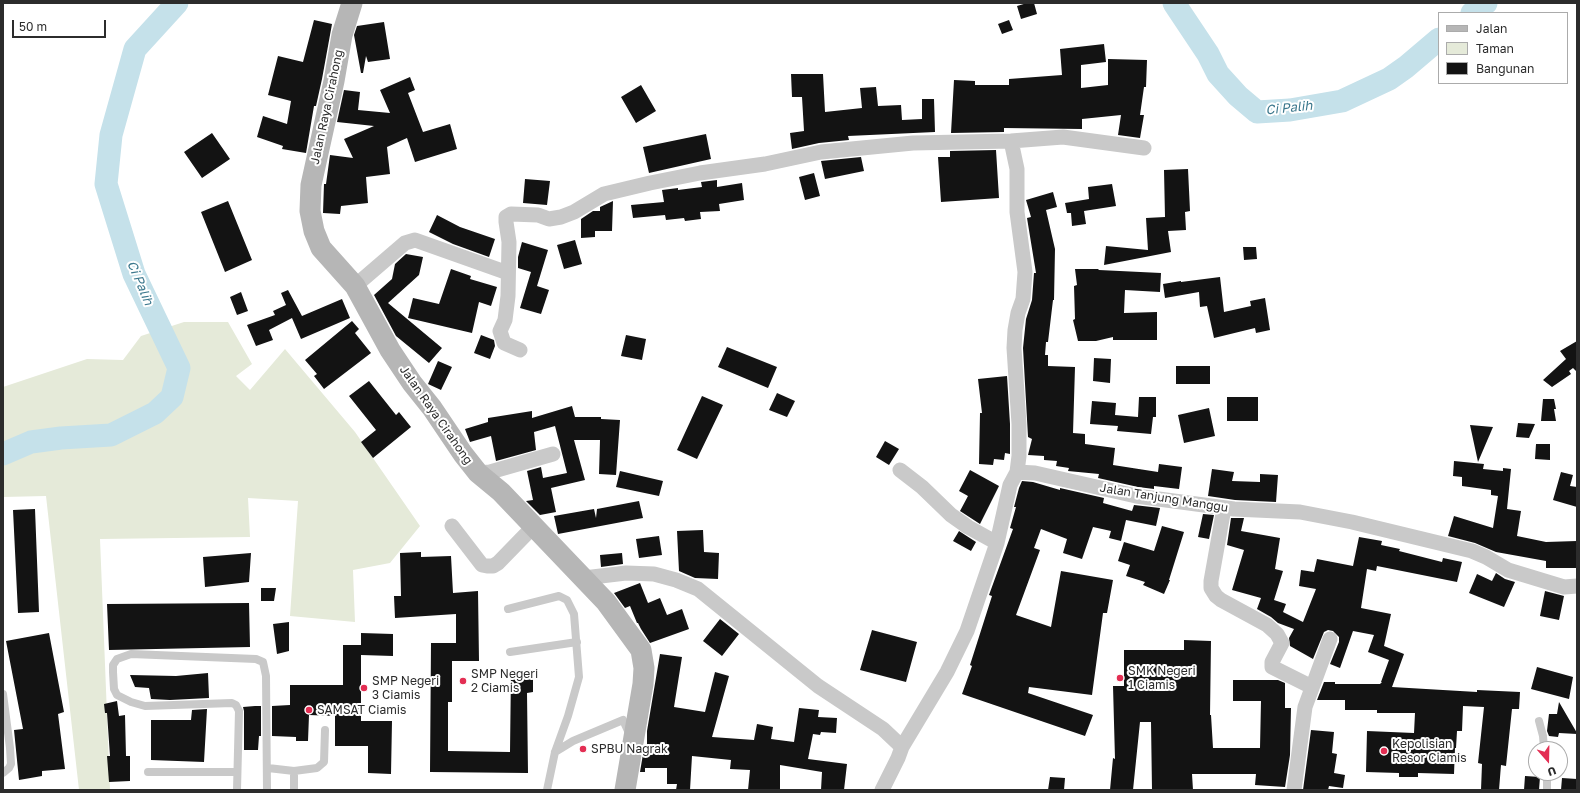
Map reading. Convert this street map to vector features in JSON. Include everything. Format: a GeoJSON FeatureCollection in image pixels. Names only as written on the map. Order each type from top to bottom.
{"type":"FeatureCollection","features":[{"type":"Feature","properties":{"kind":"street","name":"Jalan Raya Cirahong"},"geometry":{"type":"LineString","coordinates":[[352,3],[342,36],[334,81],[311,185],[310,211],[314,232],[321,248],[355,286],[390,350],[463,454],[478,473],[501,492],[606,602],[641,650],[644,668],[625,790]]}},
{"type":"Feature","properties":{"kind":"street"},"geometry":{"type":"LineString","coordinates":[[520,350],[504,343],[500,331],[505,320],[508,296],[509,242],[506,217],[511,214],[538,215],[549,219],[561,217],[574,212],[604,194],[657,181],[764,164],[821,152],[914,143],[1011,141],[1063,138],[1144,148]]}},
{"type":"Feature","properties":{"kind":"street"},"geometry":{"type":"LineString","coordinates":[[882,790],[902,747],[947,672],[968,631],[998,543],[1010,485],[1017,472],[1019,456],[1019,424],[1014,348],[1016,325],[1023,299],[1025,272],[1017,212],[1017,169],[1011,141]]}},
{"type":"Feature","properties":{"kind":"street"},"geometry":{"type":"LineString","coordinates":[[355,286],[405,243],[415,240],[508,273]]}},
{"type":"Feature","properties":{"kind":"street"},"geometry":{"type":"LineString","coordinates":[[478,473],[490,472],[553,454]]}},
{"type":"Feature","properties":{"kind":"street"},"geometry":{"type":"LineString","coordinates":[[900,470],[922,487],[951,515],[968,527],[998,543]]}},
{"type":"Feature","properties":{"kind":"street","name":"Jalan Tanjung Manggu"},"geometry":{"type":"LineString","coordinates":[[1017,472],[1043,475],[1136,496],[1224,508],[1300,512],[1352,522],[1472,551],[1486,557],[1508,570],[1564,587],[1577,586]]}},
{"type":"Feature","properties":{"kind":"street"},"geometry":{"type":"LineString","coordinates":[[1224,508],[1211,588],[1216,596],[1221,600],[1267,625],[1277,634],[1282,643],[1272,662],[1272,667],[1312,687]]}},
{"type":"Feature","properties":{"kind":"street"},"geometry":{"type":"LineString","coordinates":[[452,526],[482,565],[488,566],[493,566],[498,563],[533,527]]}},
{"type":"Feature","properties":{"kind":"street"},"geometry":{"type":"LineString","coordinates":[[584,578],[626,573],[654,574],[676,580],[698,589],[818,686],[883,729],[902,747]]}},
{"type":"Feature","properties":{"kind":"street"},"geometry":{"type":"LineString","coordinates":[[1294,790],[1305,707],[1330,639]]}},
{"type":"Feature","properties":{"kind":"lane"},"geometry":{"type":"LineString","coordinates":[[508,609],[559,596],[567,600],[574,614],[579,677],[568,716],[555,752],[547,790]]}},
{"type":"Feature","properties":{"kind":"lane"},"geometry":{"type":"LineString","coordinates":[[510,652],[577,642]]}},
{"type":"Feature","properties":{"kind":"lane"},"geometry":{"type":"LineString","coordinates":[[237,790],[236,772],[239,750],[239,710],[236,705],[232,703],[145,706],[131,702],[117,695],[114,689],[113,665],[117,659],[131,654],[256,659],[263,662],[266,676],[267,790]]}},
{"type":"Feature","properties":{"kind":"lane"},"geometry":{"type":"LineString","coordinates":[[3,694],[11,764],[3,773]]}},
{"type":"Feature","properties":{"kind":"lane"},"geometry":{"type":"LineString","coordinates":[[555,752],[574,741],[623,720],[628,729],[632,745],[621,775],[618,790]]}},
{"type":"Feature","properties":{"kind":"lane"},"geometry":{"type":"LineString","coordinates":[[1539,721],[1543,741]]}},
{"type":"Feature","properties":{"kind":"lane"},"geometry":{"type":"LineString","coordinates":[[268,768],[294,771],[317,768],[324,762],[325,730]]}},
{"type":"Feature","properties":{"kind":"lane"},"geometry":{"type":"LineString","coordinates":[[294,771],[294,790]]}},
{"type":"Feature","properties":{"kind":"lane"},"geometry":{"type":"LineString","coordinates":[[148,772],[236,772]]}},
{"type":"Feature","properties":{"kind":"green space"},"geometry":{"type":"Polygon","coordinates":[[[184,322],[228,322],[252,364],[236,376],[250,390],[285,349],[355,432],[420,526],[390,563],[353,570],[355,622],[290,616],[298,501],[248,498],[250,537],[100,539],[110,790],[79,790],[46,496],[3,497],[3,387],[87,359],[123,360],[141,336],[184,322]]]}},
{"type":"Feature","properties":{"kind":"building"},"geometry":{"type":"Polygon","coordinates":[[[1027,3],[1034,3],[1037,14],[1021,19],[1017,6],[1027,3]]]}},
{"type":"Feature","properties":{"kind":"building"},"geometry":{"type":"Polygon","coordinates":[[[314,20],[332,24],[322,79],[316,106],[314,106],[306,153],[282,149],[283,146],[257,137],[263,116],[287,124],[291,101],[268,95],[278,56],[303,62],[314,20]]]}},
{"type":"Feature","properties":{"kind":"building"},"geometry":{"type":"Polygon","coordinates":[[[1009,20],[1013,30],[1002,34],[998,24],[1009,20]]]}},
{"type":"Feature","properties":{"kind":"building"},"geometry":{"type":"Polygon","coordinates":[[[384,22],[390,59],[368,62],[366,56],[363,73],[361,73],[354,35],[357,26],[384,22]]]}},
{"type":"Feature","properties":{"kind":"building"},"geometry":{"type":"Polygon","coordinates":[[[1104,44],[1106,62],[1081,65],[1081,88],[1108,85],[1108,59],[1147,60],[1146,87],[1144,87],[1140,115],[1144,115],[1140,138],[1118,135],[1121,115],[1082,119],[1082,129],[1004,128],[1004,132],[951,133],[954,80],[975,81],[975,85],[1009,85],[1009,79],[1062,75],[1060,49],[1104,44]]]}},
{"type":"Feature","properties":{"kind":"building"},"geometry":{"type":"Polygon","coordinates":[[[791,74],[823,74],[825,112],[862,108],[860,88],[876,87],[878,106],[901,105],[902,120],[922,119],[922,99],[934,99],[935,132],[848,136],[849,140],[819,143],[792,149],[790,133],[804,131],[802,97],[792,97],[791,74]]]}},
{"type":"Feature","properties":{"kind":"building"},"geometry":{"type":"Polygon","coordinates":[[[410,77],[415,90],[408,93],[423,132],[450,124],[457,149],[415,162],[407,138],[387,147],[390,174],[366,177],[368,203],[341,206],[340,214],[323,213],[324,184],[326,184],[330,155],[353,158],[344,139],[374,126],[337,122],[344,90],[360,92],[358,110],[390,113],[380,90],[410,77]]]}},
{"type":"Feature","properties":{"kind":"building"},"geometry":{"type":"Polygon","coordinates":[[[641,85],[656,111],[636,123],[621,97],[641,85]]]}},
{"type":"Feature","properties":{"kind":"building"},"geometry":{"type":"Polygon","coordinates":[[[212,133],[230,159],[202,178],[184,152],[212,133]]]}},
{"type":"Feature","properties":{"kind":"building"},"geometry":{"type":"Polygon","coordinates":[[[706,134],[711,159],[649,173],[643,147],[706,134]]]}},
{"type":"Feature","properties":{"kind":"building"},"geometry":{"type":"Polygon","coordinates":[[[996,150],[999,198],[941,202],[938,157],[950,157],[950,151],[996,150]]]}},
{"type":"Feature","properties":{"kind":"building"},"geometry":{"type":"Polygon","coordinates":[[[861,157],[864,171],[825,179],[821,161],[861,157]]]}},
{"type":"Feature","properties":{"kind":"building"},"geometry":{"type":"Polygon","coordinates":[[[1188,169],[1190,211],[1185,212],[1186,230],[1168,231],[1171,252],[1104,265],[1106,246],[1148,250],[1146,218],[1165,217],[1164,170],[1188,169]]]}},
{"type":"Feature","properties":{"kind":"building"},"geometry":{"type":"Polygon","coordinates":[[[814,173],[820,196],[805,200],[799,177],[814,173]]]}},
{"type":"Feature","properties":{"kind":"building"},"geometry":{"type":"Polygon","coordinates":[[[525,179],[550,181],[547,205],[523,203],[525,179]]]}},
{"type":"Feature","properties":{"kind":"building"},"geometry":{"type":"Polygon","coordinates":[[[717,180],[717,187],[742,183],[744,200],[719,204],[720,211],[700,212],[701,219],[685,221],[684,218],[666,220],[665,215],[633,218],[631,205],[664,202],[662,190],[702,187],[701,182],[717,180]]]}},
{"type":"Feature","properties":{"kind":"building"},"geometry":{"type":"Polygon","coordinates":[[[1112,184],[1116,206],[1084,211],[1086,224],[1072,226],[1071,213],[1067,213],[1065,203],[1089,199],[1088,187],[1112,184]]]}},
{"type":"Feature","properties":{"kind":"building"},"geometry":{"type":"Polygon","coordinates":[[[1053,192],[1057,207],[1046,210],[1055,249],[1054,300],[1045,355],[1048,355],[1048,366],[1075,367],[1073,433],[1085,434],[1085,444],[1115,448],[1113,465],[1158,472],[1159,464],[1182,467],[1179,489],[1154,486],[1154,489],[1138,487],[1098,478],[1099,474],[1068,471],[1069,468],[1056,466],[1057,461],[1044,460],[1044,456],[1028,455],[1032,439],[1028,437],[1023,348],[1026,319],[1032,300],[1034,273],[1036,273],[1027,218],[1031,217],[1026,200],[1053,192]]]}},
{"type":"Feature","properties":{"kind":"building"},"geometry":{"type":"Polygon","coordinates":[[[228,201],[252,260],[225,272],[201,212],[228,201]]]}},
{"type":"Feature","properties":{"kind":"building"},"geometry":{"type":"Polygon","coordinates":[[[613,201],[612,231],[595,231],[595,237],[581,238],[581,219],[593,211],[600,211],[600,207],[613,201]]]}},
{"type":"Feature","properties":{"kind":"building"},"geometry":{"type":"Polygon","coordinates":[[[437,215],[460,227],[495,239],[489,257],[453,244],[429,232],[437,215]]]}},
{"type":"Feature","properties":{"kind":"building"},"geometry":{"type":"Polygon","coordinates":[[[575,240],[582,264],[564,269],[557,245],[575,240]]]}},
{"type":"Feature","properties":{"kind":"building"},"geometry":{"type":"Polygon","coordinates":[[[522,242],[548,250],[537,286],[549,290],[541,314],[520,308],[531,272],[518,268],[518,257],[522,242]]]}},
{"type":"Feature","properties":{"kind":"building"},"geometry":{"type":"Polygon","coordinates":[[[1243,247],[1256,247],[1257,259],[1244,260],[1243,247]]]}},
{"type":"Feature","properties":{"kind":"building"},"geometry":{"type":"Polygon","coordinates":[[[406,254],[423,257],[419,275],[388,303],[442,348],[429,363],[396,336],[374,295],[392,279],[395,264],[406,254]]]}},
{"type":"Feature","properties":{"kind":"building"},"geometry":{"type":"Polygon","coordinates":[[[451,269],[471,276],[470,279],[497,287],[491,306],[479,302],[472,333],[408,318],[413,298],[439,304],[451,269]]]}},
{"type":"Feature","properties":{"kind":"building"},"geometry":{"type":"Polygon","coordinates":[[[1075,269],[1161,273],[1160,292],[1125,290],[1124,313],[1157,312],[1157,340],[1113,340],[1113,337],[1096,341],[1078,341],[1073,320],[1075,319],[1074,286],[1077,285],[1075,269]]]}},
{"type":"Feature","properties":{"kind":"building"},"geometry":{"type":"Polygon","coordinates":[[[1220,277],[1224,312],[1251,306],[1250,301],[1265,298],[1270,330],[1256,333],[1255,328],[1214,338],[1207,306],[1200,307],[1199,292],[1165,298],[1163,284],[1220,277]]]}},
{"type":"Feature","properties":{"kind":"building"},"geometry":{"type":"Polygon","coordinates":[[[288,290],[302,316],[342,299],[350,318],[301,339],[292,318],[269,330],[273,340],[256,346],[247,325],[275,315],[273,311],[286,305],[281,293],[288,290]]]}},
{"type":"Feature","properties":{"kind":"building"},"geometry":{"type":"Polygon","coordinates":[[[241,292],[248,311],[237,315],[230,297],[241,292]]]}},
{"type":"Feature","properties":{"kind":"building"},"geometry":{"type":"Polygon","coordinates":[[[352,321],[359,329],[355,333],[371,353],[324,389],[314,376],[317,374],[305,360],[352,321]]]}},
{"type":"Feature","properties":{"kind":"building"},"geometry":{"type":"Polygon","coordinates":[[[481,335],[494,340],[495,346],[490,359],[474,353],[481,335]]]}},
{"type":"Feature","properties":{"kind":"building"},"geometry":{"type":"Polygon","coordinates":[[[626,335],[646,339],[642,360],[621,356],[626,335]]]}},
{"type":"Feature","properties":{"kind":"building"},"geometry":{"type":"Polygon","coordinates":[[[1577,341],[1577,372],[1573,368],[1569,371],[1571,374],[1552,387],[1543,380],[1566,359],[1560,351],[1577,341]]]}},
{"type":"Feature","properties":{"kind":"building"},"geometry":{"type":"Polygon","coordinates":[[[727,347],[777,367],[768,388],[718,367],[727,347]]]}},
{"type":"Feature","properties":{"kind":"building"},"geometry":{"type":"Polygon","coordinates":[[[1094,358],[1111,359],[1110,383],[1093,381],[1094,358]]]}},
{"type":"Feature","properties":{"kind":"building"},"geometry":{"type":"Polygon","coordinates":[[[438,361],[452,367],[441,390],[428,384],[438,361]]]}},
{"type":"Feature","properties":{"kind":"building"},"geometry":{"type":"Polygon","coordinates":[[[1176,366],[1210,366],[1210,384],[1176,384],[1176,366]]]}},
{"type":"Feature","properties":{"kind":"building"},"geometry":{"type":"Polygon","coordinates":[[[1007,376],[1010,454],[1005,453],[1004,460],[994,459],[993,465],[979,464],[980,413],[982,413],[978,379],[1007,376]]]}},
{"type":"Feature","properties":{"kind":"building"},"geometry":{"type":"Polygon","coordinates":[[[369,381],[396,415],[399,412],[411,427],[373,458],[361,442],[376,430],[349,396],[369,381]]]}},
{"type":"Feature","properties":{"kind":"building"},"geometry":{"type":"Polygon","coordinates":[[[777,393],[795,401],[787,417],[769,410],[777,393]]]}},
{"type":"Feature","properties":{"kind":"building"},"geometry":{"type":"Polygon","coordinates":[[[702,396],[723,405],[697,459],[677,450],[702,396]]]}},
{"type":"Feature","properties":{"kind":"building"},"geometry":{"type":"Polygon","coordinates":[[[1139,397],[1156,397],[1156,417],[1153,417],[1151,434],[1117,431],[1118,426],[1090,424],[1092,401],[1116,403],[1115,415],[1138,417],[1139,397]]]}},
{"type":"Feature","properties":{"kind":"building"},"geometry":{"type":"Polygon","coordinates":[[[1227,397],[1258,397],[1258,421],[1227,421],[1227,397]]]}},
{"type":"Feature","properties":{"kind":"building"},"geometry":{"type":"Polygon","coordinates":[[[1543,399],[1554,399],[1556,421],[1541,421],[1543,399]]]}},
{"type":"Feature","properties":{"kind":"building"},"geometry":{"type":"Polygon","coordinates":[[[572,406],[575,417],[601,417],[601,419],[620,420],[616,475],[599,474],[600,440],[574,440],[585,480],[551,488],[556,512],[540,515],[526,501],[533,500],[527,471],[541,467],[543,478],[567,473],[555,426],[534,432],[536,450],[496,461],[491,436],[470,442],[465,429],[488,422],[488,418],[532,411],[532,418],[572,406]]]}},
{"type":"Feature","properties":{"kind":"building"},"geometry":{"type":"Polygon","coordinates":[[[1209,408],[1215,436],[1184,443],[1178,415],[1209,408]]]}},
{"type":"Feature","properties":{"kind":"building"},"geometry":{"type":"Polygon","coordinates":[[[1518,423],[1535,424],[1529,438],[1516,437],[1518,423]]]}},
{"type":"Feature","properties":{"kind":"building"},"geometry":{"type":"Polygon","coordinates":[[[1470,425],[1493,427],[1478,462],[1470,425]]]}},
{"type":"Feature","properties":{"kind":"building"},"geometry":{"type":"Polygon","coordinates":[[[885,441],[899,449],[889,465],[876,457],[885,441]]]}},
{"type":"Feature","properties":{"kind":"building"},"geometry":{"type":"Polygon","coordinates":[[[1536,444],[1550,444],[1550,460],[1535,459],[1536,444]]]}},
{"type":"Feature","properties":{"kind":"building"},"geometry":{"type":"Polygon","coordinates":[[[1454,461],[1484,464],[1483,469],[1503,471],[1503,468],[1511,469],[1507,509],[1521,511],[1517,536],[1546,542],[1577,541],[1577,568],[1546,568],[1546,561],[1496,552],[1475,543],[1448,536],[1454,516],[1493,528],[1498,496],[1491,495],[1491,490],[1462,486],[1462,477],[1453,476],[1454,461]]]}},
{"type":"Feature","properties":{"kind":"building"},"geometry":{"type":"Polygon","coordinates":[[[1212,469],[1234,472],[1232,481],[1260,482],[1260,474],[1278,475],[1276,502],[1235,500],[1208,496],[1212,469]]]}},
{"type":"Feature","properties":{"kind":"building"},"geometry":{"type":"Polygon","coordinates":[[[970,470],[999,486],[980,524],[960,511],[968,496],[959,491],[970,470]]]}},
{"type":"Feature","properties":{"kind":"building"},"geometry":{"type":"Polygon","coordinates":[[[620,471],[663,481],[659,496],[616,487],[620,471]]]}},
{"type":"Feature","properties":{"kind":"building"},"geometry":{"type":"Polygon","coordinates":[[[1561,472],[1573,475],[1570,486],[1577,487],[1577,507],[1553,500],[1561,472]]]}},
{"type":"Feature","properties":{"kind":"building"},"geometry":{"type":"Polygon","coordinates":[[[1022,481],[1033,482],[1060,490],[1060,488],[1104,498],[1103,503],[1132,511],[1134,505],[1160,508],[1156,526],[1126,520],[1121,541],[1109,538],[1111,531],[1093,527],[1082,559],[1063,553],[1067,539],[1041,529],[1034,548],[1040,550],[1016,615],[1051,627],[1061,571],[1113,580],[1107,613],[1103,613],[1092,695],[1029,687],[1028,693],[1093,715],[1085,736],[962,694],[972,666],[970,665],[992,596],[989,595],[1013,529],[1010,528],[1016,507],[1014,507],[1022,481]]]}},
{"type":"Feature","properties":{"kind":"building"},"geometry":{"type":"Polygon","coordinates":[[[639,501],[643,518],[558,534],[554,516],[594,509],[596,518],[597,509],[639,501]]]}},
{"type":"Feature","properties":{"kind":"building"},"geometry":{"type":"Polygon","coordinates":[[[35,509],[39,612],[18,613],[13,510],[35,509]]]}},
{"type":"Feature","properties":{"kind":"building"},"geometry":{"type":"Polygon","coordinates":[[[1203,514],[1214,515],[1209,539],[1198,537],[1203,514]]]}},
{"type":"Feature","properties":{"kind":"building"},"geometry":{"type":"Polygon","coordinates":[[[1231,518],[1244,518],[1241,531],[1280,538],[1275,569],[1283,571],[1274,600],[1286,604],[1283,612],[1303,622],[1316,589],[1299,586],[1301,570],[1314,572],[1317,559],[1353,566],[1359,537],[1382,541],[1381,545],[1400,549],[1399,551],[1442,562],[1443,558],[1462,562],[1457,582],[1377,566],[1376,571],[1367,569],[1361,608],[1391,614],[1384,646],[1404,654],[1392,687],[1477,692],[1477,690],[1520,692],[1519,709],[1512,709],[1506,766],[1501,765],[1499,790],[1481,790],[1482,764],[1478,763],[1484,707],[1463,706],[1462,731],[1457,731],[1454,774],[1418,773],[1418,777],[1399,777],[1399,773],[1366,772],[1367,731],[1414,733],[1415,713],[1377,713],[1377,710],[1345,710],[1345,700],[1317,700],[1324,682],[1335,682],[1335,684],[1380,684],[1389,660],[1368,652],[1374,635],[1353,631],[1340,668],[1330,664],[1339,642],[1339,637],[1333,631],[1328,630],[1324,632],[1313,659],[1290,646],[1289,638],[1294,629],[1278,623],[1257,609],[1261,598],[1232,590],[1244,550],[1227,545],[1231,518]]]}},
{"type":"Feature","properties":{"kind":"building"},"geometry":{"type":"Polygon","coordinates":[[[1162,526],[1184,532],[1170,580],[1164,594],[1143,585],[1145,582],[1126,576],[1130,565],[1118,561],[1124,542],[1154,551],[1162,526]]]}},
{"type":"Feature","properties":{"kind":"building"},"geometry":{"type":"Polygon","coordinates":[[[703,530],[704,552],[719,553],[718,579],[695,578],[679,571],[677,531],[703,530]]]}},
{"type":"Feature","properties":{"kind":"building"},"geometry":{"type":"Polygon","coordinates":[[[959,531],[976,542],[971,551],[953,541],[959,531]]]}},
{"type":"Feature","properties":{"kind":"building"},"geometry":{"type":"Polygon","coordinates":[[[659,536],[662,555],[639,558],[636,539],[659,536]]]}},
{"type":"Feature","properties":{"kind":"building"},"geometry":{"type":"Polygon","coordinates":[[[421,552],[421,557],[451,556],[453,593],[478,591],[479,661],[452,661],[452,702],[448,702],[448,751],[510,752],[511,670],[533,670],[533,692],[527,693],[528,773],[430,772],[431,643],[456,643],[456,614],[395,618],[394,596],[401,596],[400,553],[421,552]]]}},
{"type":"Feature","properties":{"kind":"building"},"geometry":{"type":"Polygon","coordinates":[[[251,553],[249,582],[205,587],[203,557],[251,553]]]}},
{"type":"Feature","properties":{"kind":"building"},"geometry":{"type":"Polygon","coordinates":[[[622,553],[623,564],[601,567],[600,555],[622,553]]]}},
{"type":"Feature","properties":{"kind":"building"},"geometry":{"type":"Polygon","coordinates":[[[1496,573],[1505,579],[1515,582],[1504,607],[1469,593],[1477,574],[1492,581],[1496,573]]]}},
{"type":"Feature","properties":{"kind":"building"},"geometry":{"type":"Polygon","coordinates":[[[640,583],[648,603],[660,598],[667,615],[682,609],[689,629],[650,643],[637,623],[630,606],[625,608],[614,593],[640,583]]]}},
{"type":"Feature","properties":{"kind":"building"},"geometry":{"type":"Polygon","coordinates":[[[261,588],[276,588],[274,601],[261,601],[261,588]]]}},
{"type":"Feature","properties":{"kind":"building"},"geometry":{"type":"Polygon","coordinates":[[[1545,591],[1564,596],[1559,620],[1540,616],[1545,591]]]}},
{"type":"Feature","properties":{"kind":"building"},"geometry":{"type":"Polygon","coordinates":[[[249,603],[250,647],[109,650],[107,604],[249,603]]]}},
{"type":"Feature","properties":{"kind":"building"},"geometry":{"type":"Polygon","coordinates":[[[720,619],[739,634],[722,656],[703,641],[720,619]]]}},
{"type":"Feature","properties":{"kind":"building"},"geometry":{"type":"Polygon","coordinates":[[[289,622],[289,651],[277,654],[273,624],[289,622]]]}},
{"type":"Feature","properties":{"kind":"building"},"geometry":{"type":"Polygon","coordinates":[[[872,630],[917,642],[906,682],[860,670],[872,630]]]}},
{"type":"Feature","properties":{"kind":"building"},"geometry":{"type":"Polygon","coordinates":[[[49,633],[64,712],[58,714],[65,769],[42,771],[42,776],[19,780],[14,730],[23,729],[6,641],[49,633]]]}},
{"type":"Feature","properties":{"kind":"building"},"geometry":{"type":"Polygon","coordinates":[[[361,633],[393,634],[393,656],[361,655],[361,721],[392,721],[391,774],[368,773],[368,746],[335,746],[335,716],[309,715],[308,741],[296,741],[296,737],[272,736],[272,706],[290,705],[290,685],[343,685],[343,645],[361,645],[361,633]]]}},
{"type":"Feature","properties":{"kind":"building"},"geometry":{"type":"Polygon","coordinates":[[[1184,640],[1211,641],[1210,715],[1213,748],[1260,748],[1261,701],[1233,701],[1233,680],[1278,680],[1285,683],[1285,708],[1291,708],[1290,755],[1285,787],[1255,785],[1256,774],[1192,774],[1193,790],[1152,790],[1151,722],[1140,722],[1133,790],[1110,790],[1113,758],[1115,759],[1113,686],[1124,686],[1124,650],[1184,650],[1184,640]]]}},
{"type":"Feature","properties":{"kind":"building"},"geometry":{"type":"Polygon","coordinates":[[[660,654],[682,657],[674,707],[705,712],[715,672],[729,676],[712,737],[754,740],[757,724],[773,727],[771,739],[794,742],[799,708],[819,710],[818,717],[837,718],[836,733],[821,732],[820,735],[813,734],[808,759],[847,764],[844,790],[821,790],[822,772],[780,765],[780,790],[748,790],[750,770],[730,769],[731,760],[692,756],[690,790],[676,790],[677,784],[667,784],[667,768],[645,768],[645,772],[640,772],[643,754],[647,754],[647,731],[660,654]]]}},
{"type":"Feature","properties":{"kind":"building"},"geometry":{"type":"Polygon","coordinates":[[[1537,667],[1573,677],[1569,699],[1531,689],[1537,667]]]}},
{"type":"Feature","properties":{"kind":"building"},"geometry":{"type":"Polygon","coordinates":[[[208,673],[209,698],[170,700],[151,699],[149,688],[135,687],[130,675],[176,676],[208,673]]]}},
{"type":"Feature","properties":{"kind":"building"},"geometry":{"type":"Polygon","coordinates":[[[117,701],[119,716],[125,715],[126,756],[130,756],[130,781],[109,782],[107,756],[110,756],[107,713],[105,713],[104,704],[117,701]]]}},
{"type":"Feature","properties":{"kind":"building"},"geometry":{"type":"Polygon","coordinates":[[[1559,702],[1577,734],[1559,733],[1558,737],[1549,736],[1547,731],[1549,714],[1557,714],[1559,702]]]}},
{"type":"Feature","properties":{"kind":"building"},"geometry":{"type":"Polygon","coordinates":[[[261,706],[261,736],[259,736],[258,750],[244,750],[243,707],[261,706]]]}},
{"type":"Feature","properties":{"kind":"building"},"geometry":{"type":"Polygon","coordinates":[[[207,709],[204,762],[151,760],[151,720],[191,720],[192,710],[207,709]]]}},
{"type":"Feature","properties":{"kind":"building"},"geometry":{"type":"Polygon","coordinates":[[[1311,730],[1334,732],[1332,753],[1337,754],[1334,773],[1345,775],[1343,788],[1329,786],[1328,790],[1303,790],[1311,730]]]}},
{"type":"Feature","properties":{"kind":"building"},"geometry":{"type":"Polygon","coordinates":[[[1525,776],[1528,776],[1528,781],[1540,781],[1539,790],[1524,790],[1525,776]]]}},
{"type":"Feature","properties":{"kind":"building"},"geometry":{"type":"Polygon","coordinates":[[[1050,777],[1065,778],[1064,790],[1048,790],[1050,777]]]}},
{"type":"Feature","properties":{"kind":"building"},"geometry":{"type":"Polygon","coordinates":[[[1568,778],[1577,779],[1577,790],[1561,790],[1562,781],[1568,781],[1568,778]]]}},
{"type":"Feature","properties":{"kind":"waterway","name":"Ci Palih"},"geometry":{"type":"LineString","coordinates":[[3,454],[31,442],[61,438],[111,435],[155,413],[172,397],[179,368],[134,274],[106,184],[111,135],[135,49],[177,3]]}},
{"type":"Feature","properties":{"kind":"waterway","name":"Ci Palih"},"geometry":{"type":"LineString","coordinates":[[1174,3],[1208,54],[1218,74],[1238,96],[1257,112],[1290,110],[1342,101],[1389,79],[1406,67],[1438,40]]}},
{"type":"Feature","properties":{"kind":"waterway","name":"Ci Palih"},"geometry":{"type":"LineString","coordinates":[[1473,12],[1486,3]]}},
{"type":"Feature","properties":{"kind":"place","name":"SMK Negeri 1 Ciamis"},"geometry":{"type":"Point","coordinates":[1120,678]}},
{"type":"Feature","properties":{"kind":"place","name":"SMP Negeri 2 Ciamis"},"geometry":{"type":"Point","coordinates":[463,681]}},
{"type":"Feature","properties":{"kind":"place","name":"SMP Negeri 3 Ciamis"},"geometry":{"type":"Point","coordinates":[364,688]}},
{"type":"Feature","properties":{"kind":"place","name":"SAMSAT Ciamis"},"geometry":{"type":"Point","coordinates":[309,710]}},
{"type":"Feature","properties":{"kind":"place","name":"SPBU Nagrak"},"geometry":{"type":"Point","coordinates":[583,749]}},
{"type":"Feature","properties":{"kind":"place","name":"Kepolisian Resor Ciamis"},"geometry":{"type":"Point","coordinates":[1384,751]}}]}
